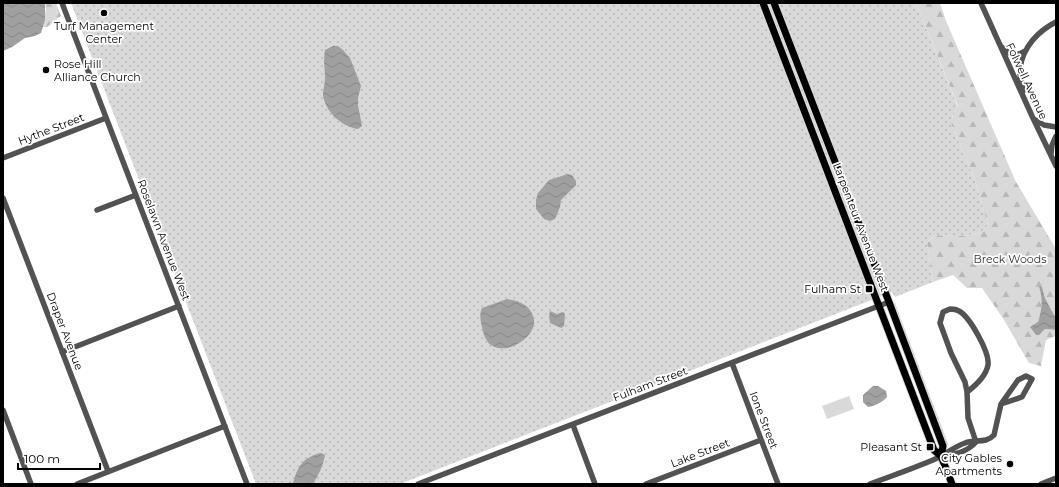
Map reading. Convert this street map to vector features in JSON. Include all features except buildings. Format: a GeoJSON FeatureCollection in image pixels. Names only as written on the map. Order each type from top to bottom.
{"type":"FeatureCollection","features":[{"type":"Feature","properties":{"kind":"main road","name":"Larpenteur Avenue West"},"geometry":{"type":"LineString","coordinates":[[763,3],[934,450],[941,456],[952,484]]}},
{"type":"Feature","properties":{"kind":"main road","name":"Larpenteur Avenue West"},"geometry":{"type":"LineString","coordinates":[[774,3],[943,446],[941,456]]}},
{"type":"Feature","properties":{"kind":"street","name":"Roselawn Avenue West"},"geometry":{"type":"LineString","coordinates":[[62,3],[247,484]]}},
{"type":"Feature","properties":{"kind":"street","name":"Folwell Avenue"},"geometry":{"type":"LineString","coordinates":[[981,3],[1056,166]]}},
{"type":"Feature","properties":{"kind":"street"},"geometry":{"type":"LineString","coordinates":[[1023,97],[1020,70],[1026,51],[1040,31],[1056,22]]}},
{"type":"Feature","properties":{"kind":"street"},"geometry":{"type":"LineString","coordinates":[[999,44],[1006,52],[1013,54],[1020,54],[1026,51]]}},
{"type":"Feature","properties":{"kind":"street"},"geometry":{"type":"LineString","coordinates":[[1032,116],[1044,126],[1056,127]]}},
{"type":"Feature","properties":{"kind":"street","name":"Hythe Street"},"geometry":{"type":"LineString","coordinates":[[3,158],[106,118]]}},
{"type":"Feature","properties":{"kind":"street"},"geometry":{"type":"LineString","coordinates":[[1051,156],[1052,144],[1056,136]]}},
{"type":"Feature","properties":{"kind":"street"},"geometry":{"type":"LineString","coordinates":[[97,210],[136,195]]}},
{"type":"Feature","properties":{"kind":"street","name":"Draper Avenue"},"geometry":{"type":"LineString","coordinates":[[3,198],[108,471]]}},
{"type":"Feature","properties":{"kind":"street","name":"Fulham Street"},"geometry":{"type":"LineString","coordinates":[[421,483],[889,302]]}},
{"type":"Feature","properties":{"kind":"street"},"geometry":{"type":"LineString","coordinates":[[62,352],[179,306]]}},
{"type":"Feature","properties":{"kind":"street"},"geometry":{"type":"LineString","coordinates":[[967,392],[976,386],[986,370],[988,362],[981,343],[970,324],[961,312],[950,309],[943,312],[940,323],[951,353],[965,382],[968,418],[976,442]]}},
{"type":"Feature","properties":{"kind":"street","name":"Ione Street"},"geometry":{"type":"LineString","coordinates":[[732,363],[778,484]]}},
{"type":"Feature","properties":{"kind":"street"},"geometry":{"type":"LineString","coordinates":[[870,484],[941,456],[953,448],[968,442],[976,442],[990,438],[994,435],[1001,404],[1018,380],[1026,376],[1032,379],[1022,397],[1001,404]]}},
{"type":"Feature","properties":{"kind":"street"},"geometry":{"type":"LineString","coordinates":[[3,410],[31,484]]}},
{"type":"Feature","properties":{"kind":"street"},"geometry":{"type":"LineString","coordinates":[[573,425],[595,484]]}},
{"type":"Feature","properties":{"kind":"street"},"geometry":{"type":"LineString","coordinates":[[77,484],[225,426]]}},
{"type":"Feature","properties":{"kind":"street","name":"Lake Street"},"geometry":{"type":"LineString","coordinates":[[646,484],[761,440]]}},
{"type":"Feature","properties":{"kind":"street"},"geometry":{"type":"LineString","coordinates":[[1041,484],[1056,478]]}},
{"type":"Feature","properties":{"kind":"green space"},"geometry":{"type":"Polygon","coordinates":[[[45,3],[56,3],[61,16],[47,27],[43,27],[46,9],[45,3]]]}},
{"type":"Feature","properties":{"kind":"green space"},"geometry":{"type":"Polygon","coordinates":[[[71,3],[916,3],[958,107],[952,117],[952,126],[975,180],[988,225],[979,233],[972,235],[935,235],[927,243],[933,282],[895,297],[892,292],[400,484],[256,484],[71,3]]]}},
{"type":"Feature","properties":{"kind":"green space","name":"Breck Woods"},"geometry":{"type":"Polygon","coordinates":[[[916,3],[940,3],[946,21],[1016,182],[1056,249],[1056,317],[1045,298],[1042,287],[1039,287],[1042,295],[1041,313],[1038,322],[1041,333],[1045,329],[1056,330],[1056,336],[1046,340],[1041,366],[1029,363],[1004,320],[982,288],[967,288],[953,275],[933,282],[927,243],[935,235],[972,235],[979,233],[988,225],[975,180],[952,126],[952,118],[958,106],[916,3]]]}},
{"type":"Feature","properties":{"kind":"green space"},"geometry":{"type":"Polygon","coordinates":[[[895,303],[949,446],[946,443],[895,303]]]}},
{"type":"Feature","properties":{"kind":"green space"},"geometry":{"type":"Polygon","coordinates":[[[849,396],[854,409],[827,419],[822,406],[849,396]]]}},
{"type":"Feature","properties":{"kind":"water"},"geometry":{"type":"Polygon","coordinates":[[[3,3],[45,3],[45,20],[41,33],[25,38],[3,51],[3,3]]]}},
{"type":"Feature","properties":{"kind":"water"},"geometry":{"type":"Polygon","coordinates":[[[333,46],[338,46],[350,58],[361,86],[358,105],[362,126],[358,129],[352,128],[340,122],[330,112],[324,100],[325,50],[333,46]]]}},
{"type":"Feature","properties":{"kind":"water"},"geometry":{"type":"Polygon","coordinates":[[[568,174],[572,175],[576,181],[576,185],[561,200],[555,219],[550,221],[544,219],[536,209],[538,193],[549,180],[568,174]]]}},
{"type":"Feature","properties":{"kind":"water"},"geometry":{"type":"Polygon","coordinates":[[[1039,287],[1042,287],[1045,298],[1056,317],[1056,330],[1045,329],[1039,335],[1036,335],[1030,327],[1038,322],[1042,304],[1039,287]]]}},
{"type":"Feature","properties":{"kind":"water"},"geometry":{"type":"Polygon","coordinates":[[[507,299],[519,302],[526,306],[533,316],[534,324],[531,332],[524,340],[516,345],[506,348],[497,348],[489,344],[484,335],[480,315],[482,308],[507,299]]]}},
{"type":"Feature","properties":{"kind":"water"},"geometry":{"type":"Polygon","coordinates":[[[550,311],[557,314],[563,312],[565,314],[564,326],[561,328],[550,323],[550,311]]]}},
{"type":"Feature","properties":{"kind":"water"},"geometry":{"type":"Polygon","coordinates":[[[873,386],[878,386],[886,391],[887,397],[879,404],[868,407],[863,402],[863,395],[873,386]]]}},
{"type":"Feature","properties":{"kind":"water"},"geometry":{"type":"Polygon","coordinates":[[[321,453],[325,455],[324,459],[313,484],[293,484],[299,468],[305,460],[321,453]]]}},
{"type":"Feature","properties":{"kind":"place","name":"Turf Management Center"},"geometry":{"type":"Point","coordinates":[104,13]}},
{"type":"Feature","properties":{"kind":"place","name":"Rose Hill Alliance Church"},"geometry":{"type":"Point","coordinates":[46,70]}},
{"type":"Feature","properties":{"kind":"place","name":"Fulham St"},"geometry":{"type":"Point","coordinates":[869,289]}},
{"type":"Feature","properties":{"kind":"place","name":"Pleasant St"},"geometry":{"type":"Point","coordinates":[930,447]}},
{"type":"Feature","properties":{"kind":"place","name":"City Gables Apartments"},"geometry":{"type":"Point","coordinates":[1010,464]}}]}
